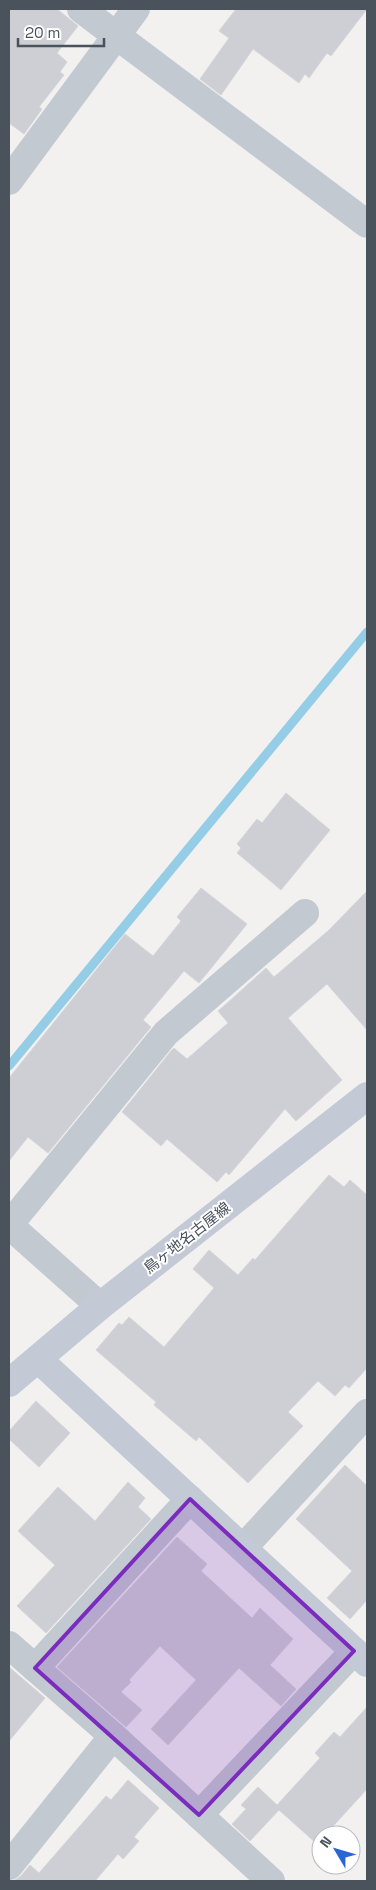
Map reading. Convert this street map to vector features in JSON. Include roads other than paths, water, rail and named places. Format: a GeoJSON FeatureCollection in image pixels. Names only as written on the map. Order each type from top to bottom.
{"type":"FeatureCollection","features":[{"type":"Feature","properties":{"kind":"main road","name":"鳥ヶ地名古屋線"},"geometry":{"type":"LineString","coordinates":[[9,1383],[100,1306],[366,1100]]}},
{"type":"Feature","properties":{"kind":"main road"},"geometry":{"type":"LineString","coordinates":[[38,1359],[360,1657]]}},
{"type":"Feature","properties":{"kind":"street"},"geometry":{"type":"LineString","coordinates":[[80,9],[367,224]]}},
{"type":"Feature","properties":{"kind":"street"},"geometry":{"type":"LineString","coordinates":[[9,182],[136,9]]}},
{"type":"Feature","properties":{"kind":"street"},"geometry":{"type":"LineString","coordinates":[[100,1306],[9,1225],[166,1033],[305,913]]}},
{"type":"Feature","properties":{"kind":"street"},"geometry":{"type":"LineString","coordinates":[[243,1548],[367,1413]]}},
{"type":"Feature","properties":{"kind":"street"},"geometry":{"type":"LineString","coordinates":[[35,1668],[190,1499]]}},
{"type":"Feature","properties":{"kind":"street"},"geometry":{"type":"LineString","coordinates":[[10,1649],[35,1668],[113,1736],[271,1881]]}},
{"type":"Feature","properties":{"kind":"street"},"geometry":{"type":"LineString","coordinates":[[199,1815],[360,1657]]}},
{"type":"Feature","properties":{"kind":"street"},"geometry":{"type":"LineString","coordinates":[[9,1866],[113,1736]]}},
{"type":"Feature","properties":{"kind":"waterway"},"geometry":{"type":"LineString","coordinates":[[9,1066],[367,632]]}}]}
